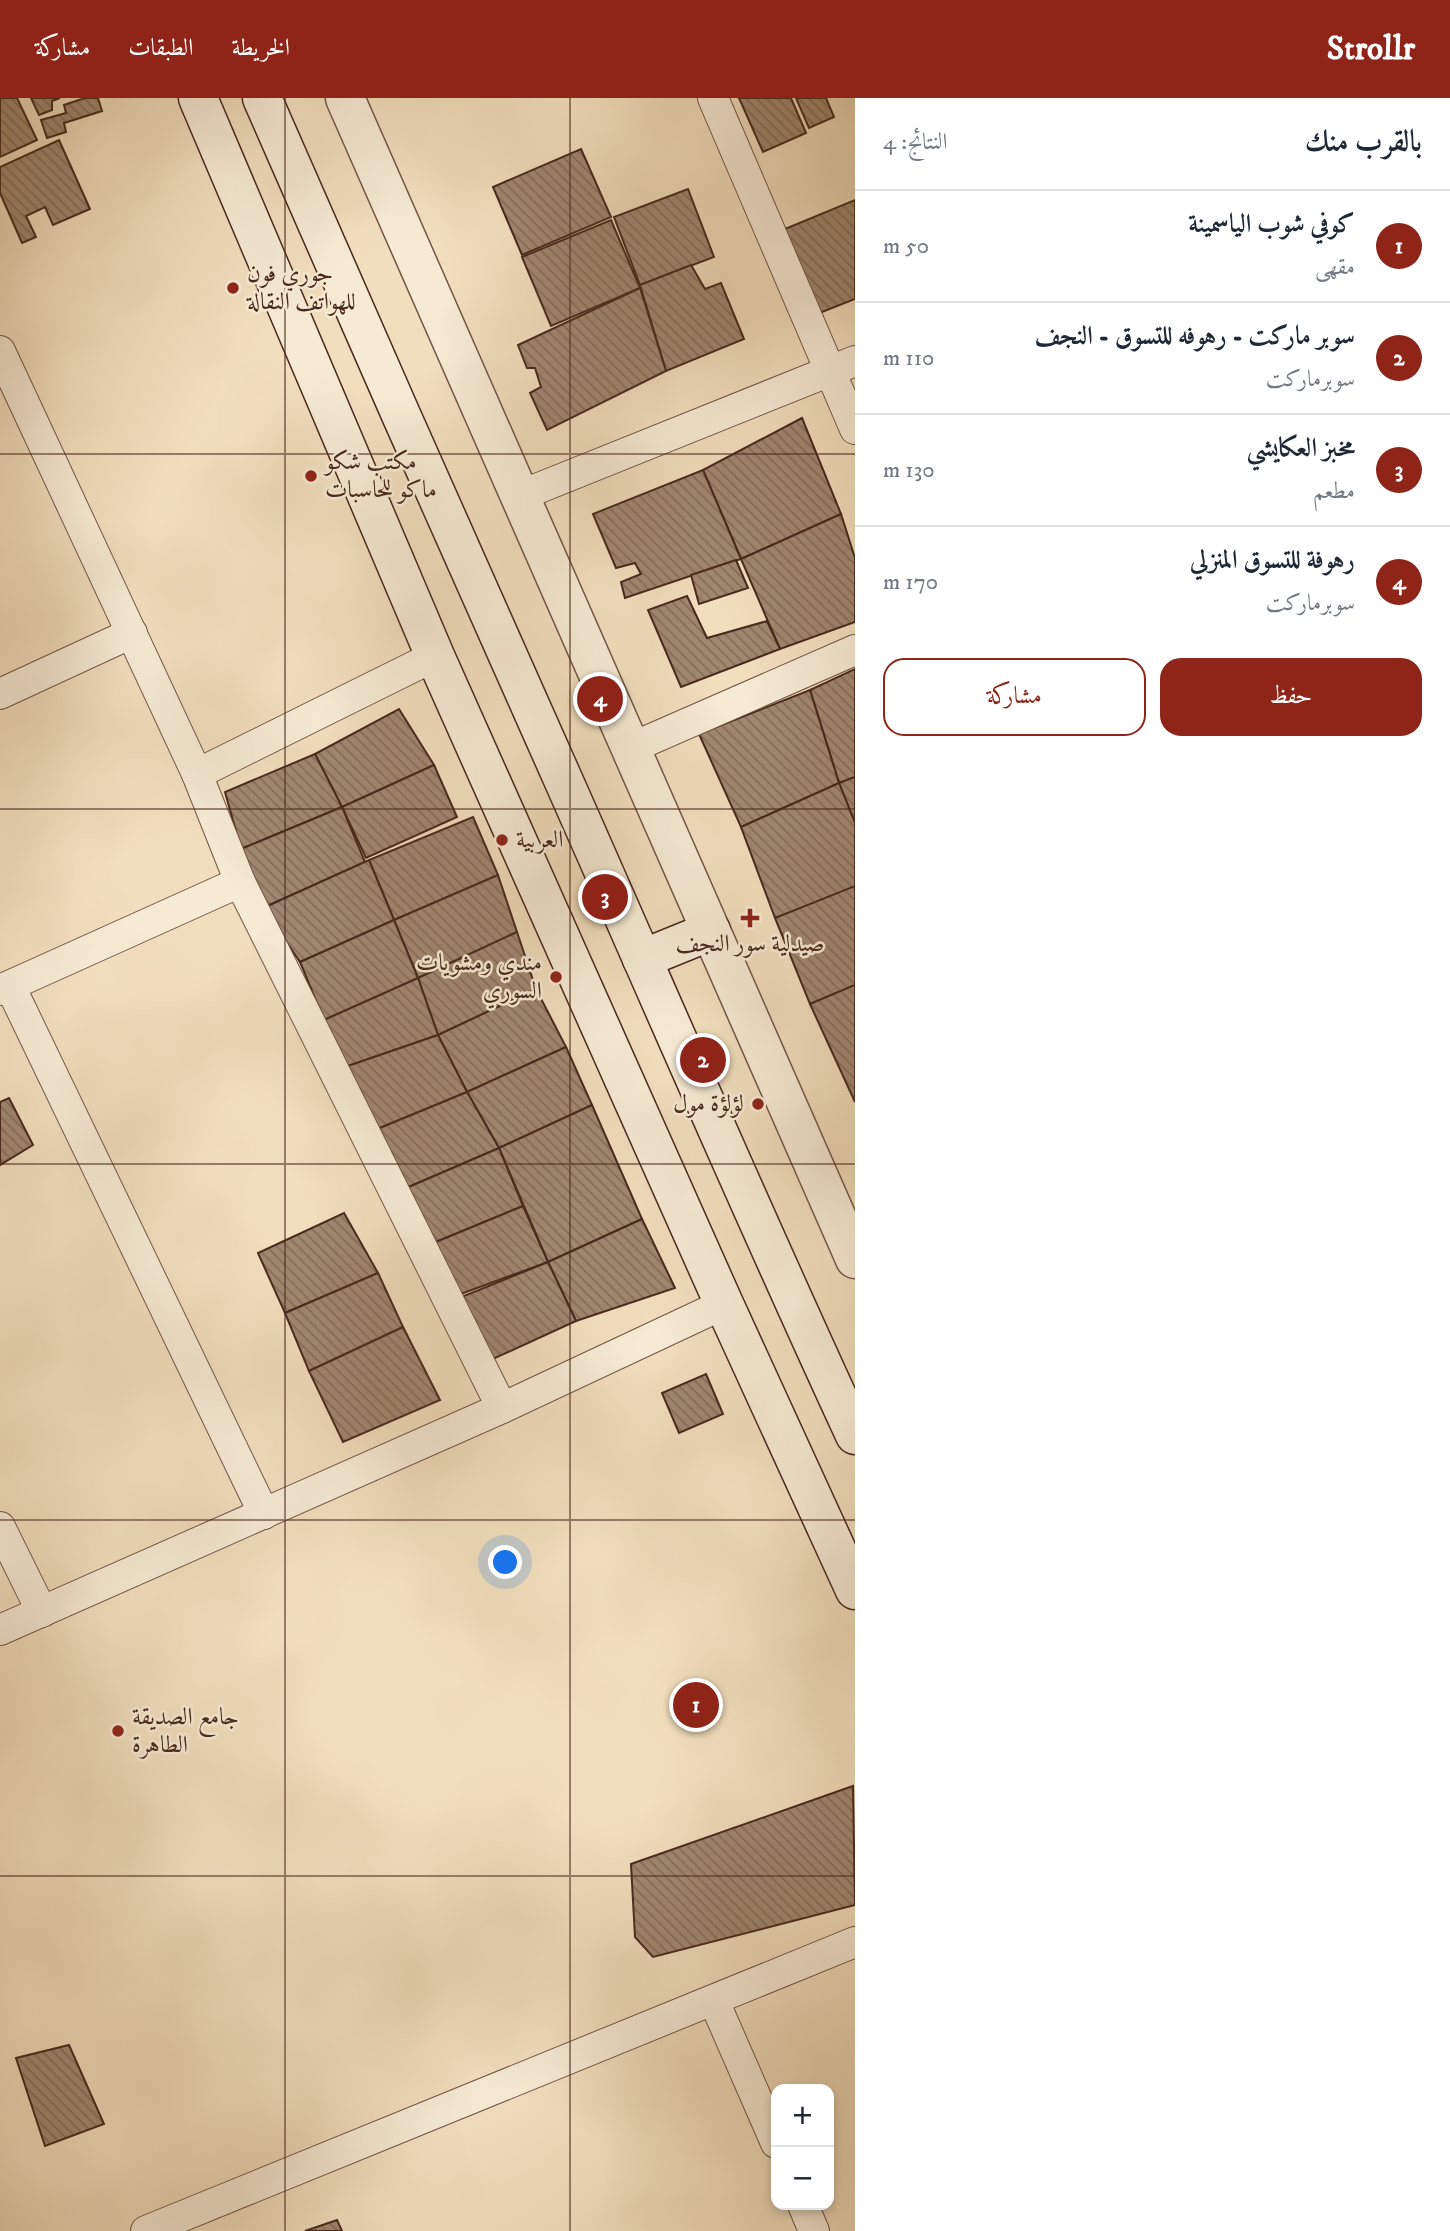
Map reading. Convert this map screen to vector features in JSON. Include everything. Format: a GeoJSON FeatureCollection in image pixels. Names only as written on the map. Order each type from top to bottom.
{"type":"FeatureCollection","features":[{"type":"Feature","properties":{"kind":"main road"},"geometry":{"type":"LineString","coordinates":[[198,98],[435,656],[724,1304],[855,1590]]}},
{"type":"Feature","properties":{"kind":"main road"},"geometry":{"type":"LineString","coordinates":[[262,98],[780,1274],[855,1434]]}},
{"type":"Feature","properties":{"kind":"main road"},"geometry":{"type":"LineString","coordinates":[[345,98],[855,1259]]}},
{"type":"Feature","properties":{"kind":"main road"},"geometry":{"type":"LineString","coordinates":[[297,330],[351,304]]}},
{"type":"Feature","properties":{"kind":"main road"},"geometry":{"type":"LineString","coordinates":[[642,959],[711,931]]}},
{"type":"Feature","properties":{"kind":"street"},"geometry":{"type":"LineString","coordinates":[[713,98],[843,366],[855,429]]}},
{"type":"Feature","properties":{"kind":"street"},"geometry":{"type":"LineString","coordinates":[[0,351],[9,396],[132,634],[197,774],[240,883],[502,1408]]}},
{"type":"Feature","properties":{"kind":"street"},"geometry":{"type":"LineString","coordinates":[[519,496],[843,366]]}},
{"type":"Feature","properties":{"kind":"street"},"geometry":{"type":"LineString","coordinates":[[0,695],[132,634]]}},
{"type":"Feature","properties":{"kind":"street"},"geometry":{"type":"LineString","coordinates":[[631,748],[855,650]]}},
{"type":"Feature","properties":{"kind":"street"},"geometry":{"type":"LineString","coordinates":[[197,774],[435,656]]}},
{"type":"Feature","properties":{"kind":"street"},"geometry":{"type":"LineString","coordinates":[[240,883],[5,988],[264,1514]]}},
{"type":"Feature","properties":{"kind":"street"},"geometry":{"type":"LineString","coordinates":[[0,1630],[502,1408],[724,1304]]}},
{"type":"Feature","properties":{"kind":"street"},"geometry":{"type":"LineString","coordinates":[[0,1527],[42,1612]]}},
{"type":"Feature","properties":{"kind":"street"},"geometry":{"type":"LineString","coordinates":[[146,2231],[855,1942]]}},
{"type":"Feature","properties":{"kind":"street"},"geometry":{"type":"LineString","coordinates":[[714,2001],[771,2132]]}},
{"type":"Feature","properties":{"kind":"street"},"geometry":{"type":"LineString","coordinates":[[805,2210],[814,2231]]}},
{"type":"Feature","properties":{"kind":"building"},"geometry":{"type":"Polygon","coordinates":[[[0,98],[17,98],[37,140],[0,157],[0,98]]]}},
{"type":"Feature","properties":{"kind":"building"},"geometry":{"type":"Polygon","coordinates":[[[31,98],[60,98],[52,101],[52,110],[39,115],[31,98]]]}},
{"type":"Feature","properties":{"kind":"building"},"geometry":{"type":"Polygon","coordinates":[[[85,98],[98,98],[102,111],[64,123],[66,132],[47,138],[41,120],[66,113],[64,105],[85,98]]]}},
{"type":"Feature","properties":{"kind":"building"},"geometry":{"type":"Polygon","coordinates":[[[739,98],[791,98],[806,133],[763,152],[739,98]]]}},
{"type":"Feature","properties":{"kind":"building"},"geometry":{"type":"Polygon","coordinates":[[[796,98],[826,98],[834,117],[809,128],[796,98]]]}},
{"type":"Feature","properties":{"kind":"building"},"geometry":{"type":"Polygon","coordinates":[[[59,140],[90,209],[53,225],[45,207],[26,216],[36,237],[22,243],[0,193],[0,167],[59,140]]]}},
{"type":"Feature","properties":{"kind":"building"},"geometry":{"type":"Polygon","coordinates":[[[581,149],[611,217],[522,255],[493,187],[581,149]]]}},
{"type":"Feature","properties":{"kind":"building"},"geometry":{"type":"Polygon","coordinates":[[[688,189],[714,257],[640,285],[614,217],[688,189]]]}},
{"type":"Feature","properties":{"kind":"building"},"geometry":{"type":"Polygon","coordinates":[[[855,200],[855,299],[817,314],[780,231],[855,200]]]}},
{"type":"Feature","properties":{"kind":"building"},"geometry":{"type":"Polygon","coordinates":[[[611,220],[640,288],[551,326],[522,257],[611,220]]]}},
{"type":"Feature","properties":{"kind":"building"},"geometry":{"type":"Polygon","coordinates":[[[691,265],[705,289],[721,283],[744,339],[666,371],[640,285],[691,265]]]}},
{"type":"Feature","properties":{"kind":"building"},"geometry":{"type":"Polygon","coordinates":[[[640,288],[666,371],[547,430],[530,393],[541,387],[535,368],[527,368],[518,345],[640,288]]]}},
{"type":"Feature","properties":{"kind":"building"},"geometry":{"type":"Polygon","coordinates":[[[802,418],[841,514],[741,559],[703,470],[802,418]]]}},
{"type":"Feature","properties":{"kind":"building"},"geometry":{"type":"Polygon","coordinates":[[[703,470],[741,559],[625,598],[621,582],[641,574],[635,563],[616,568],[593,514],[703,470]]]}},
{"type":"Feature","properties":{"kind":"building"},"geometry":{"type":"Polygon","coordinates":[[[841,514],[855,558],[855,622],[780,649],[741,559],[841,514]]]}},
{"type":"Feature","properties":{"kind":"building"},"geometry":{"type":"Polygon","coordinates":[[[736,560],[748,588],[699,604],[691,575],[736,560]]]}},
{"type":"Feature","properties":{"kind":"building"},"geometry":{"type":"Polygon","coordinates":[[[687,596],[707,638],[767,621],[780,649],[681,687],[648,610],[687,596]]]}},
{"type":"Feature","properties":{"kind":"building"},"geometry":{"type":"Polygon","coordinates":[[[855,669],[855,777],[839,783],[810,690],[855,669]]]}},
{"type":"Feature","properties":{"kind":"building"},"geometry":{"type":"Polygon","coordinates":[[[810,690],[839,783],[741,827],[699,734],[810,690]]]}},
{"type":"Feature","properties":{"kind":"building"},"geometry":{"type":"Polygon","coordinates":[[[399,709],[434,765],[342,807],[315,754],[399,709]]]}},
{"type":"Feature","properties":{"kind":"building"},"geometry":{"type":"Polygon","coordinates":[[[315,754],[342,807],[241,849],[225,792],[315,754]]]}},
{"type":"Feature","properties":{"kind":"building"},"geometry":{"type":"Polygon","coordinates":[[[434,765],[457,817],[366,858],[342,807],[434,765]]]}},
{"type":"Feature","properties":{"kind":"building"},"geometry":{"type":"Polygon","coordinates":[[[855,777],[855,823],[839,783],[855,777]]]}},
{"type":"Feature","properties":{"kind":"building"},"geometry":{"type":"Polygon","coordinates":[[[839,783],[855,823],[855,889],[775,918],[741,827],[839,783]]]}},
{"type":"Feature","properties":{"kind":"building"},"geometry":{"type":"Polygon","coordinates":[[[342,807],[365,862],[263,908],[241,849],[342,807]]]}},
{"type":"Feature","properties":{"kind":"building"},"geometry":{"type":"Polygon","coordinates":[[[473,817],[498,875],[394,920],[369,860],[473,817]]]}},
{"type":"Feature","properties":{"kind":"building"},"geometry":{"type":"Polygon","coordinates":[[[369,860],[394,920],[300,962],[263,908],[369,860]]]}},
{"type":"Feature","properties":{"kind":"building"},"geometry":{"type":"Polygon","coordinates":[[[498,875],[517,932],[418,978],[394,920],[498,875]]]}},
{"type":"Feature","properties":{"kind":"building"},"geometry":{"type":"Polygon","coordinates":[[[855,886],[855,985],[810,1004],[775,918],[855,886]]]}},
{"type":"Feature","properties":{"kind":"building"},"geometry":{"type":"Polygon","coordinates":[[[394,920],[418,978],[324,1020],[300,962],[394,920]]]}},
{"type":"Feature","properties":{"kind":"building"},"geometry":{"type":"Polygon","coordinates":[[[517,932],[536,989],[438,1035],[418,978],[517,932]]]}},
{"type":"Feature","properties":{"kind":"building"},"geometry":{"type":"Polygon","coordinates":[[[418,978],[438,1035],[345,1067],[324,1020],[418,978]]]}},
{"type":"Feature","properties":{"kind":"building"},"geometry":{"type":"Polygon","coordinates":[[[855,985],[855,1102],[810,1004],[855,985]]]}},
{"type":"Feature","properties":{"kind":"building"},"geometry":{"type":"Polygon","coordinates":[[[536,989],[566,1047],[467,1092],[438,1035],[536,989]]]}},
{"type":"Feature","properties":{"kind":"building"},"geometry":{"type":"Polygon","coordinates":[[[438,1035],[467,1092],[375,1130],[345,1067],[438,1035]]]}},
{"type":"Feature","properties":{"kind":"building"},"geometry":{"type":"Polygon","coordinates":[[[566,1047],[592,1105],[499,1148],[467,1092],[566,1047]]]}},
{"type":"Feature","properties":{"kind":"building"},"geometry":{"type":"Polygon","coordinates":[[[467,1092],[499,1148],[404,1189],[375,1130],[467,1092]]]}},
{"type":"Feature","properties":{"kind":"building"},"geometry":{"type":"Polygon","coordinates":[[[9,1098],[33,1145],[0,1165],[0,1102],[9,1098]]]}},
{"type":"Feature","properties":{"kind":"building"},"geometry":{"type":"Polygon","coordinates":[[[592,1105],[642,1219],[548,1262],[499,1148],[592,1105]]]}},
{"type":"Feature","properties":{"kind":"building"},"geometry":{"type":"Polygon","coordinates":[[[499,1148],[523,1206],[431,1244],[404,1189],[499,1148]]]}},
{"type":"Feature","properties":{"kind":"building"},"geometry":{"type":"Polygon","coordinates":[[[523,1206],[548,1262],[458,1295],[431,1244],[523,1206]]]}},
{"type":"Feature","properties":{"kind":"building"},"geometry":{"type":"Polygon","coordinates":[[[344,1213],[378,1273],[285,1313],[258,1253],[344,1213]]]}},
{"type":"Feature","properties":{"kind":"building"},"geometry":{"type":"Polygon","coordinates":[[[642,1219],[675,1288],[576,1321],[548,1262],[642,1219]]]}},
{"type":"Feature","properties":{"kind":"building"},"geometry":{"type":"Polygon","coordinates":[[[548,1262],[576,1321],[484,1363],[454,1300],[548,1262]]]}},
{"type":"Feature","properties":{"kind":"building"},"geometry":{"type":"Polygon","coordinates":[[[378,1273],[403,1327],[309,1371],[285,1313],[378,1273]]]}},
{"type":"Feature","properties":{"kind":"building"},"geometry":{"type":"Polygon","coordinates":[[[403,1327],[440,1400],[343,1442],[309,1371],[403,1327]]]}},
{"type":"Feature","properties":{"kind":"building"},"geometry":{"type":"Polygon","coordinates":[[[706,1374],[723,1414],[679,1433],[662,1393],[706,1374]]]}},
{"type":"Feature","properties":{"kind":"building"},"geometry":{"type":"Polygon","coordinates":[[[853,1786],[855,1905],[653,1957],[635,1937],[631,1864],[853,1786]]]}},
{"type":"Feature","properties":{"kind":"building"},"geometry":{"type":"Polygon","coordinates":[[[69,2045],[104,2124],[45,2146],[16,2058],[69,2045]]]}},
{"type":"Feature","properties":{"kind":"building"},"geometry":{"type":"Polygon","coordinates":[[[337,2220],[342,2231],[305,2231],[337,2220]]]}},
{"type":"Feature","properties":{"kind":"place","name":"جوري فون للهواتف النقالة"},"geometry":{"type":"Point","coordinates":[233,288]}},
{"type":"Feature","properties":{"kind":"place","name":"مكتب شكو ماكو للحاسبات"},"geometry":{"type":"Point","coordinates":[311,476]}},
{"type":"Feature","properties":{"kind":"place","name":"رهوفة للتسوق المنزلي"},"geometry":{"type":"Point","coordinates":[600,699]}},
{"type":"Feature","properties":{"kind":"place","name":"العربية"},"geometry":{"type":"Point","coordinates":[502,840]}},
{"type":"Feature","properties":{"kind":"place","name":"مخبز العكايشي"},"geometry":{"type":"Point","coordinates":[605,897]}},
{"type":"Feature","properties":{"kind":"place","name":"صيدلية سور النجف"},"geometry":{"type":"Point","coordinates":[750,918]}},
{"type":"Feature","properties":{"kind":"place","name":"مندي ومشويات السوري"},"geometry":{"type":"Point","coordinates":[556,977]}},
{"type":"Feature","properties":{"kind":"place","name":"سوبر ماركت - رهوفه للتسوق - النجف"},"geometry":{"type":"Point","coordinates":[703,1060]}},
{"type":"Feature","properties":{"kind":"place","name":"لؤلؤة مول"},"geometry":{"type":"Point","coordinates":[758,1104]}},
{"type":"Feature","properties":{"kind":"place","name":"كوفي شوب الياسمينة"},"geometry":{"type":"Point","coordinates":[696,1705]}},
{"type":"Feature","properties":{"kind":"place","name":"جامع الصديقة الطاهرة"},"geometry":{"type":"Point","coordinates":[118,1731]}}]}
